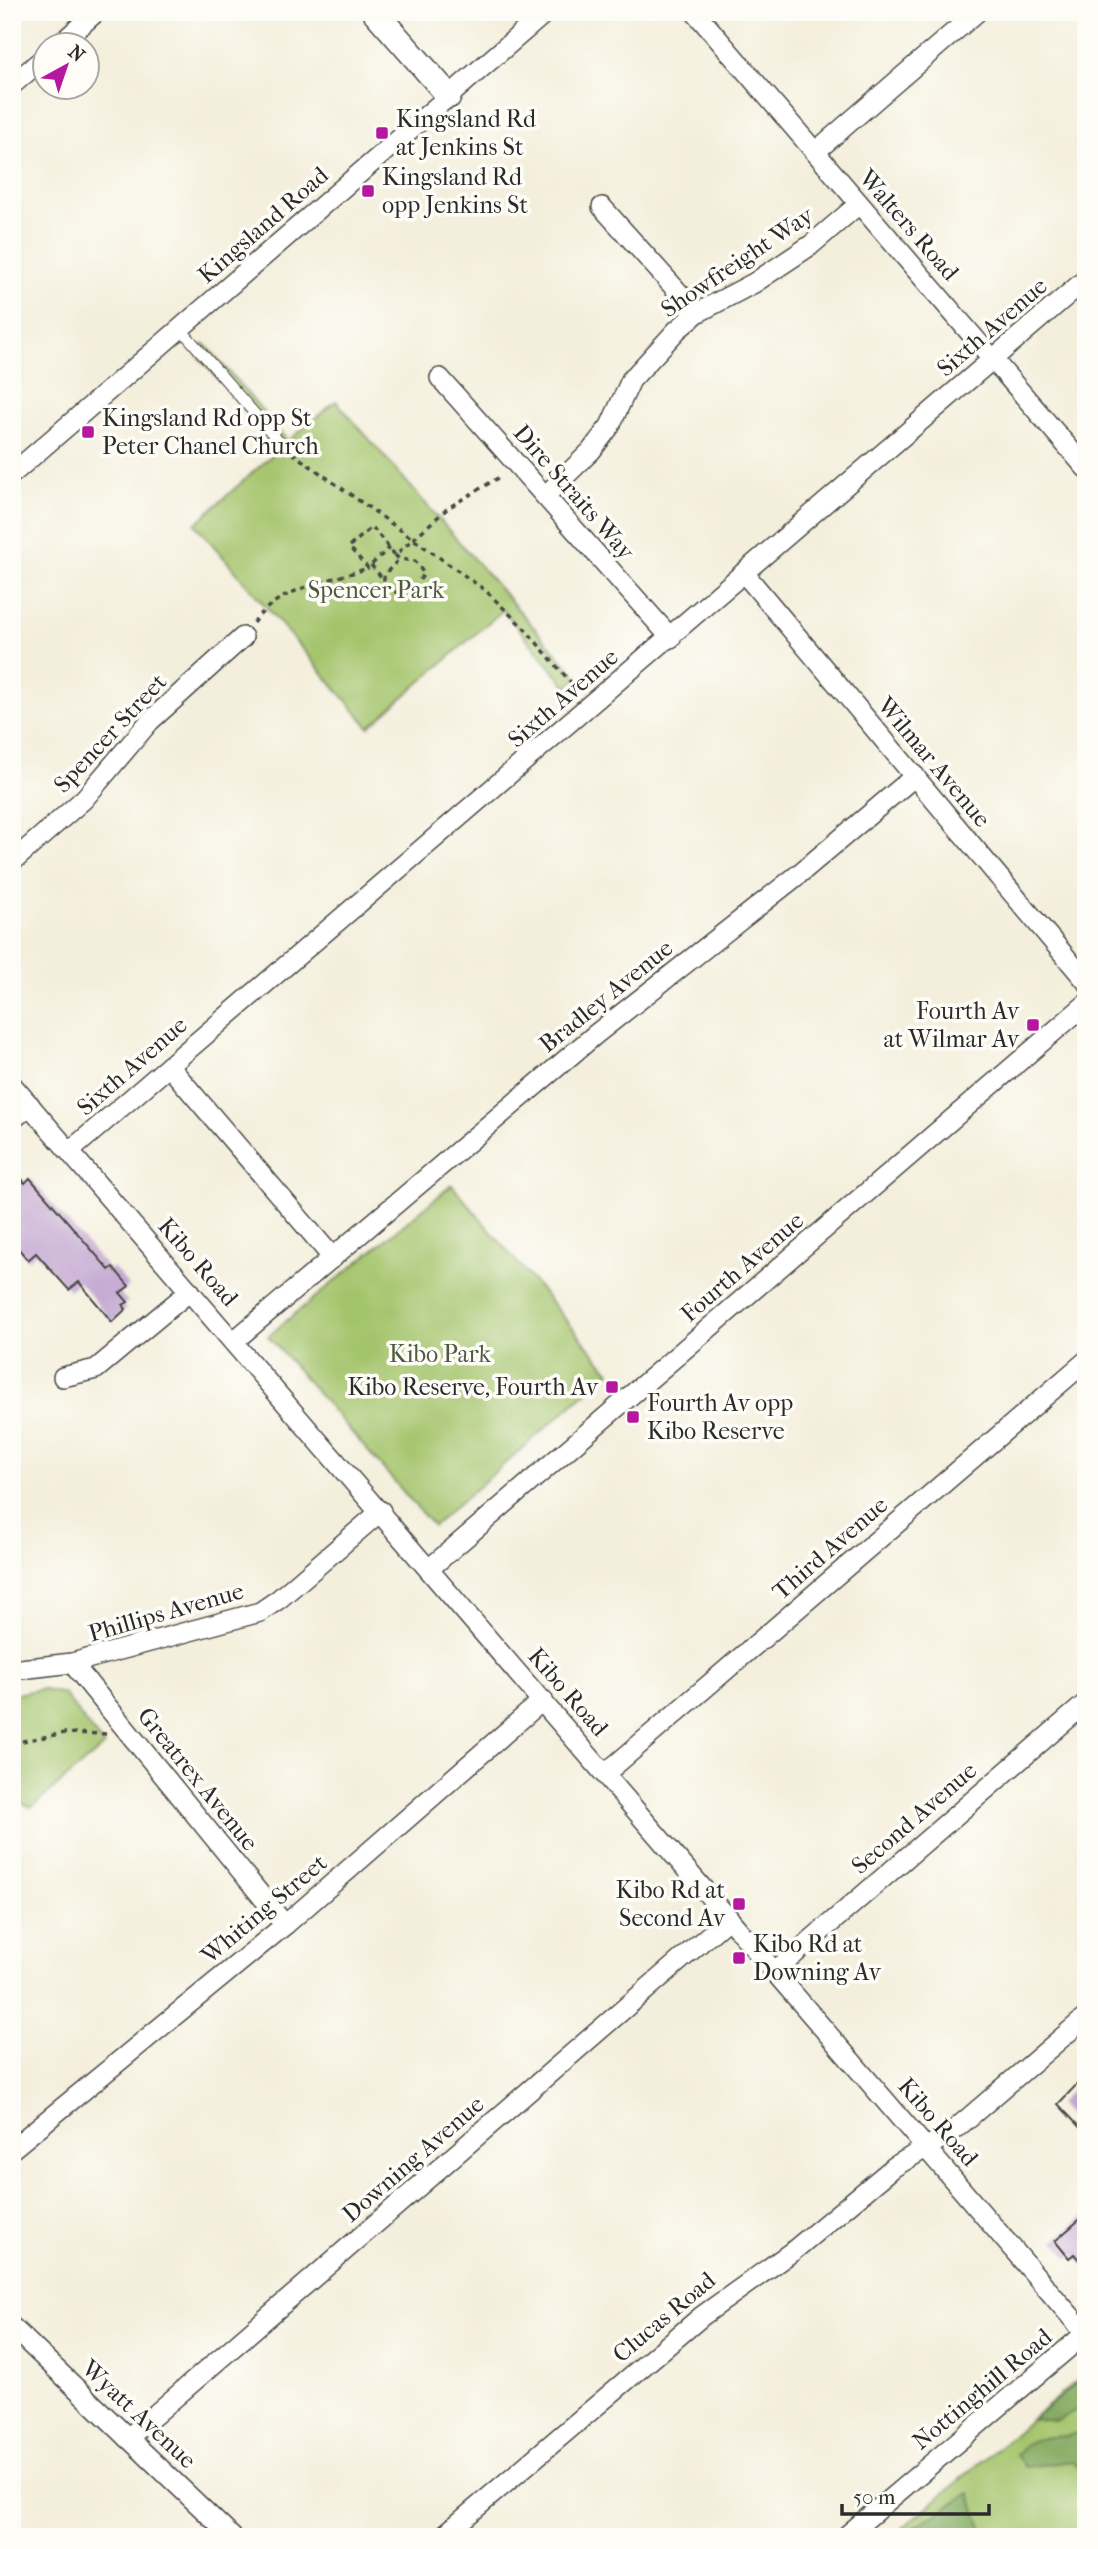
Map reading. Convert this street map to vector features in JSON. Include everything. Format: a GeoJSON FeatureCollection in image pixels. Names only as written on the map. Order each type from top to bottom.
{"type":"FeatureCollection","features":[{"type":"Feature","properties":{"kind":"street"},"geometry":{"type":"LineString","coordinates":[[74,32],[96,12]]}},
{"type":"Feature","properties":{"kind":"street"},"geometry":{"type":"LineString","coordinates":[[375,12],[449,96]]}},
{"type":"Feature","properties":{"kind":"street","name":"Kingsland Road"},"geometry":{"type":"LineString","coordinates":[[12,474],[545,12]]}},
{"type":"Feature","properties":{"kind":"street","name":"Walters Road"},"geometry":{"type":"LineString","coordinates":[[695,12],[1086,468]]}},
{"type":"Feature","properties":{"kind":"street"},"geometry":{"type":"LineString","coordinates":[[815,152],[977,12]]}},
{"type":"Feature","properties":{"kind":"street"},"geometry":{"type":"LineString","coordinates":[[12,85],[32,68]]}},
{"type":"Feature","properties":{"kind":"street","name":"Showfreight Way"},"geometry":{"type":"LineString","coordinates":[[545,496],[610,426],[631,380],[697,313],[754,283],[811,245],[859,204]]}},
{"type":"Feature","properties":{"kind":"street"},"geometry":{"type":"LineString","coordinates":[[601,206],[697,313]]}},
{"type":"Feature","properties":{"kind":"street","name":"Sixth Avenue"},"geometry":{"type":"LineString","coordinates":[[70,1151],[1086,279]]}},
{"type":"Feature","properties":{"kind":"street","name":"Dire Straits Way"},"geometry":{"type":"LineString","coordinates":[[440,378],[670,638]]}},
{"type":"Feature","properties":{"kind":"street","name":"Wilmar Avenue"},"geometry":{"type":"LineString","coordinates":[[744,573],[1086,981]]}},
{"type":"Feature","properties":{"kind":"street","name":"Spencer Street"},"geometry":{"type":"LineString","coordinates":[[12,862],[84,799],[150,721],[243,637]]}},
{"type":"Feature","properties":{"kind":"street","name":"Bradley Avenue"},"geometry":{"type":"LineString","coordinates":[[234,1341],[596,1034],[809,866],[915,776]]}},
{"type":"Feature","properties":{"kind":"street","name":"Fourth Avenue"},"geometry":{"type":"LineString","coordinates":[[430,1567],[1086,1004]]}},
{"type":"Feature","properties":{"kind":"street"},"geometry":{"type":"LineString","coordinates":[[169,1066],[333,1258]]}},
{"type":"Feature","properties":{"kind":"street","name":"Kibo Road"},"geometry":{"type":"LineString","coordinates":[[12,1085],[382,1511],[1086,2333]]}},
{"type":"Feature","properties":{"kind":"street"},"geometry":{"type":"LineString","coordinates":[[12,1120],[30,1105]]}},
{"type":"Feature","properties":{"kind":"street"},"geometry":{"type":"LineString","coordinates":[[64,1377],[96,1369],[190,1291]]}},
{"type":"Feature","properties":{"kind":"street","name":"Third Avenue"},"geometry":{"type":"LineString","coordinates":[[606,1773],[1086,1361]]}},
{"type":"Feature","properties":{"kind":"street","name":"Phillips Avenue"},"geometry":{"type":"LineString","coordinates":[[12,1670],[72,1663],[260,1612],[279,1600],[382,1511]]}},
{"type":"Feature","properties":{"kind":"street","name":"Greatrex Avenue"},"geometry":{"type":"LineString","coordinates":[[72,1663],[285,1925]]}},
{"type":"Feature","properties":{"kind":"street","name":"Whiting Street"},"geometry":{"type":"LineString","coordinates":[[12,2150],[285,1925],[543,1700]]}},
{"type":"Feature","properties":{"kind":"street","name":"Second Avenue"},"geometry":{"type":"LineString","coordinates":[[775,1970],[1086,1703]]}},
{"type":"Feature","properties":{"kind":"street","name":"Downing Avenue"},"geometry":{"type":"LineString","coordinates":[[128,2438],[729,1917]]}},
{"type":"Feature","properties":{"kind":"street","name":"Clucas Road"},"geometry":{"type":"LineString","coordinates":[[442,2537],[721,2301],[793,2251],[894,2167],[952,2132],[1086,2017]]}},
{"type":"Feature","properties":{"kind":"street","name":"Wyatt Avenue"},"geometry":{"type":"LineString","coordinates":[[12,2327],[232,2537]]}},
{"type":"Feature","properties":{"kind":"street","name":"Nottinghill Road"},"geometry":{"type":"LineString","coordinates":[[845,2537],[1086,2333]]}},
{"type":"Feature","properties":{"kind":"lane"},"geometry":{"type":"LineString","coordinates":[[180,328],[282,446]]}},
{"type":"Feature","properties":{"kind":"path"},"geometry":{"type":"LineString","coordinates":[[282,446],[503,605],[573,685]]}},
{"type":"Feature","properties":{"kind":"path"},"geometry":{"type":"LineString","coordinates":[[384,581],[384,575],[397,557],[448,508],[519,466]]}},
{"type":"Feature","properties":{"kind":"path"},"geometry":{"type":"LineString","coordinates":[[372,527],[397,557],[415,561],[424,574],[414,587],[397,593],[349,547],[372,527]]}},
{"type":"Feature","properties":{"kind":"path"},"geometry":{"type":"LineString","coordinates":[[243,637],[265,607],[286,594],[369,566],[390,547]]}},
{"type":"Feature","properties":{"kind":"path"},"geometry":{"type":"LineString","coordinates":[[12,1744],[65,1733],[130,1734]]}},
{"type":"Feature","properties":{"kind":"green space","name":"Spencer Park"},"geometry":{"type":"Polygon","coordinates":[[[205,344],[288,441],[336,401],[578,678],[567,687],[503,610],[369,727],[195,524],[278,450],[195,352],[205,344]]]}},
{"type":"Feature","properties":{"kind":"green space","name":"Kibo Park"},"geometry":{"type":"Polygon","coordinates":[[[452,1185],[610,1372],[433,1526],[268,1336],[452,1185]]]}},
{"type":"Feature","properties":{"kind":"green space"},"geometry":{"type":"Polygon","coordinates":[[[40,1689],[64,1694],[104,1746],[32,1807],[12,1800],[12,1695],[40,1689]]]}},
{"type":"Feature","properties":{"kind":"green space"},"geometry":{"type":"Polygon","coordinates":[[[1086,2373],[1086,2537],[892,2537],[1086,2373]]]}},
{"type":"Feature","properties":{"kind":"green space"},"geometry":{"type":"Polygon","coordinates":[[[1086,2376],[1086,2404],[1057,2421],[1033,2419],[1086,2376]]]}},
{"type":"Feature","properties":{"kind":"green space"},"geometry":{"type":"Polygon","coordinates":[[[1086,2430],[1086,2474],[1072,2461],[1025,2467],[1016,2455],[1031,2441],[1086,2430]]]}},
{"type":"Feature","properties":{"kind":"green space"},"geometry":{"type":"Polygon","coordinates":[[[970,2493],[985,2537],[898,2537],[970,2493]]]}},
{"type":"Feature","properties":{"kind":"building"},"geometry":{"type":"Polygon","coordinates":[[[20,1177],[25,1183],[30,1178],[109,1270],[113,1267],[129,1286],[120,1293],[128,1302],[123,1305],[126,1309],[112,1322],[79,1282],[69,1290],[36,1253],[28,1260],[12,1241],[12,1184],[20,1177]]]}},
{"type":"Feature","properties":{"kind":"building"},"geometry":{"type":"Polygon","coordinates":[[[1086,2075],[1086,2134],[1058,2104],[1086,2075]]]}},
{"type":"Feature","properties":{"kind":"building"},"geometry":{"type":"Polygon","coordinates":[[[1086,2214],[1086,2268],[1074,2254],[1069,2258],[1055,2241],[1086,2214]]]}},
{"type":"Feature","properties":{"kind":"place","name":"Kingsland Rd at Jenkins St"},"geometry":{"type":"Point","coordinates":[382,133]}},
{"type":"Feature","properties":{"kind":"place","name":"Kingsland Rd opp Jenkins St"},"geometry":{"type":"Point","coordinates":[368,191]}},
{"type":"Feature","properties":{"kind":"place","name":"Kingsland Rd opp St Peter Chanel Church"},"geometry":{"type":"Point","coordinates":[88,432]}},
{"type":"Feature","properties":{"kind":"place","name":"Fourth Av at Wilmar Av"},"geometry":{"type":"Point","coordinates":[1033,1025]}},
{"type":"Feature","properties":{"kind":"place","name":"Kibo Reserve, Fourth Av"},"geometry":{"type":"Point","coordinates":[612,1387]}},
{"type":"Feature","properties":{"kind":"place","name":"Fourth Av opp Kibo Reserve"},"geometry":{"type":"Point","coordinates":[633,1417]}},
{"type":"Feature","properties":{"kind":"place","name":"Kibo Rd at Second Av"},"geometry":{"type":"Point","coordinates":[739,1904]}},
{"type":"Feature","properties":{"kind":"place","name":"Kibo Rd at Downing Av"},"geometry":{"type":"Point","coordinates":[739,1958]}}]}
